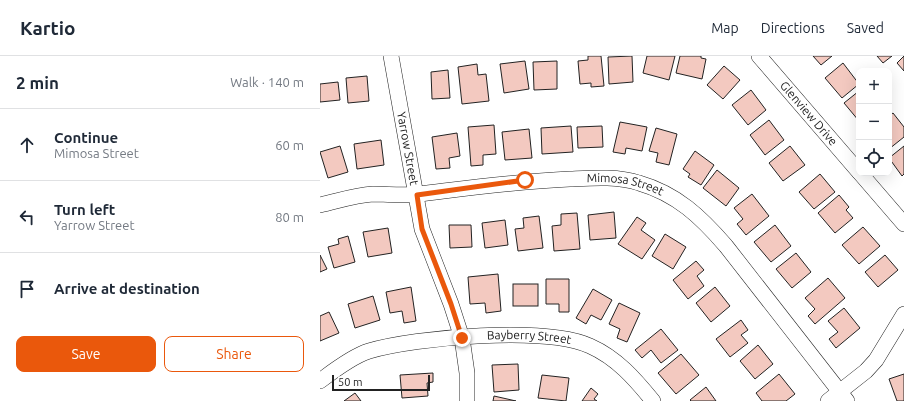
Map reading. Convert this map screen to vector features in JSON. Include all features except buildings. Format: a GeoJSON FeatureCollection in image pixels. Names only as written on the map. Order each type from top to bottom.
{"type":"FeatureCollection","features":[{"type":"Feature","properties":{"kind":"street","name":"Yarrow Street"},"geometry":{"type":"LineString","coordinates":[[391,56],[422,229],[451,304],[462,338],[467,373],[467,401]]}},
{"type":"Feature","properties":{"kind":"street","name":"Glenview Drive"},"geometry":{"type":"LineString","coordinates":[[759,56],[856,167]]}},
{"type":"Feature","properties":{"kind":"street","name":"Glenview Drive"},"geometry":{"type":"LineString","coordinates":[[863,176],[904,224]]}},
{"type":"Feature","properties":{"kind":"street","name":"Mimosa Street"},"geometry":{"type":"LineString","coordinates":[[320,205],[371,194],[417,195],[525,180],[588,178],[621,180],[655,188],[676,198],[704,221],[844,396]]}},
{"type":"Feature","properties":{"kind":"street"},"geometry":{"type":"LineString","coordinates":[[828,401],[844,396],[876,360],[904,314]]}},
{"type":"Feature","properties":{"kind":"street","name":"Bayberry Street"},"geometry":{"type":"LineString","coordinates":[[320,381],[334,370],[367,351],[399,344],[462,338],[545,335],[572,339],[589,345],[615,361],[635,379],[654,401]]}},
{"type":"Feature","properties":{"kind":"route"},"geometry":{"type":"LineString","coordinates":[[462,338],[451,304],[422,229],[417,195],[525,180]]}}]}
